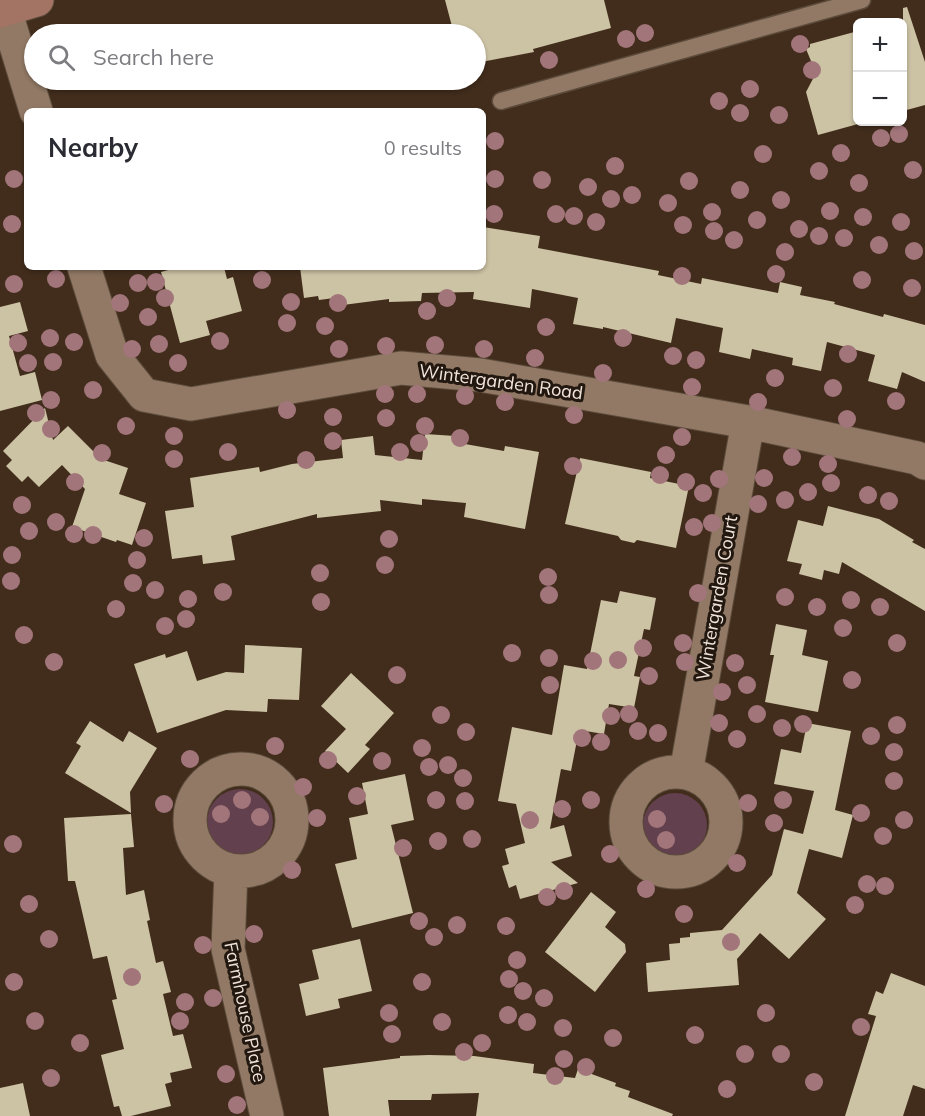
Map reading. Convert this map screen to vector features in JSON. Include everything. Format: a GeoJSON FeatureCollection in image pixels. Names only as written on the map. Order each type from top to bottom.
{"type":"FeatureCollection","features":[{"type":"Feature","properties":{"kind":"street"},"geometry":{"type":"LineString","coordinates":[[24,74],[2,7],[37,0]]}},
{"type":"Feature","properties":{"kind":"street"},"geometry":{"type":"LineString","coordinates":[[29,90],[35,108]]}},
{"type":"Feature","properties":{"kind":"street","name":"Wintergarden Road"},"geometry":{"type":"LineString","coordinates":[[85,270],[112,355],[144,395],[191,404],[401,368],[480,375],[748,422],[917,458],[925,463]]}},
{"type":"Feature","properties":{"kind":"street","name":"Wintergarden Court"},"geometry":{"type":"LineString","coordinates":[[686,773],[748,422]]}},
{"type":"Feature","properties":{"kind":"street","name":"Farmhouse Place"},"geometry":{"type":"LineString","coordinates":[[231,871],[228,949],[267,1116]]}},
{"type":"Feature","properties":{"kind":"lane"},"geometry":{"type":"LineString","coordinates":[[501,101],[861,0]]}},
{"type":"Feature","properties":{"kind":"shaded area"},"geometry":{"type":"Polygon","coordinates":[[[240,789],[253,792],[263,799],[270,809],[273,822],[270,835],[263,845],[253,852],[240,855],[227,852],[217,845],[210,835],[207,822],[210,809],[217,799],[227,792],[240,789]]]}},
{"type":"Feature","properties":{"kind":"shaded area"},"geometry":{"type":"Polygon","coordinates":[[[669,793],[681,793],[698,802],[705,813],[707,825],[705,837],[698,848],[681,857],[669,857],[657,852],[648,843],[643,831],[643,819],[648,807],[657,798],[669,793]]]}},
{"type":"Feature","properties":{"kind":"building"},"geometry":{"type":"Polygon","coordinates":[[[445,0],[604,0],[611,28],[533,49],[534,52],[486,61],[486,24],[451,24],[445,0]]]}},
{"type":"Feature","properties":{"kind":"building"},"geometry":{"type":"Polygon","coordinates":[[[907,7],[925,62],[925,105],[907,110],[907,18],[903,18],[903,8],[907,7]]]}},
{"type":"Feature","properties":{"kind":"building"},"geometry":{"type":"Polygon","coordinates":[[[853,32],[853,125],[818,135],[806,92],[816,73],[806,49],[810,47],[810,44],[853,32]]]}},
{"type":"Feature","properties":{"kind":"building"},"geometry":{"type":"Polygon","coordinates":[[[486,227],[540,236],[538,248],[659,271],[658,275],[701,284],[702,278],[778,293],[780,282],[802,287],[800,295],[835,302],[834,304],[883,317],[884,314],[925,325],[925,382],[902,372],[897,389],[868,381],[875,355],[827,342],[821,371],[792,365],[793,358],[752,349],[750,359],[719,352],[723,328],[676,318],[671,343],[603,327],[603,329],[573,324],[578,298],[532,289],[530,308],[473,299],[474,292],[422,293],[421,301],[389,302],[389,299],[343,305],[342,297],[319,300],[318,296],[304,298],[300,270],[486,270],[486,227]]]}},
{"type":"Feature","properties":{"kind":"building"},"geometry":{"type":"Polygon","coordinates":[[[225,270],[227,279],[233,277],[242,311],[206,321],[210,335],[180,343],[161,272],[225,270]]]}},
{"type":"Feature","properties":{"kind":"building"},"geometry":{"type":"Polygon","coordinates":[[[20,302],[28,331],[9,336],[20,376],[35,372],[42,400],[0,411],[0,307],[20,302]]]}},
{"type":"Feature","properties":{"kind":"building"},"geometry":{"type":"Polygon","coordinates":[[[45,408],[53,440],[68,426],[101,459],[128,468],[119,494],[146,503],[132,545],[72,527],[85,489],[62,465],[39,487],[28,476],[22,482],[6,466],[12,460],[3,451],[45,408]]]}},
{"type":"Feature","properties":{"kind":"building"},"geometry":{"type":"Polygon","coordinates":[[[425,434],[455,436],[454,442],[504,451],[505,446],[539,452],[525,529],[464,517],[466,503],[422,499],[422,505],[380,500],[381,511],[317,518],[317,514],[231,536],[235,560],[203,564],[202,555],[172,559],[165,511],[194,507],[190,478],[259,467],[260,472],[292,464],[343,458],[341,440],[373,436],[375,455],[422,460],[425,434]]]}},
{"type":"Feature","properties":{"kind":"building"},"geometry":{"type":"Polygon","coordinates":[[[580,458],[651,472],[650,478],[689,486],[676,548],[637,540],[634,543],[621,540],[618,536],[565,524],[580,458]]]}},
{"type":"Feature","properties":{"kind":"building"},"geometry":{"type":"Polygon","coordinates":[[[828,506],[879,519],[925,549],[925,611],[842,562],[839,574],[824,570],[822,580],[799,574],[802,564],[787,561],[798,520],[823,526],[828,506]]]}},
{"type":"Feature","properties":{"kind":"building"},"geometry":{"type":"Polygon","coordinates":[[[620,591],[656,598],[650,630],[644,629],[634,676],[640,677],[634,708],[609,704],[604,734],[579,730],[571,771],[561,769],[550,829],[564,825],[572,856],[551,862],[578,883],[520,899],[516,885],[509,888],[502,866],[509,864],[505,849],[525,843],[516,804],[498,801],[512,727],[552,735],[564,665],[587,669],[601,600],[617,603],[620,591]]]}},
{"type":"Feature","properties":{"kind":"building"},"geometry":{"type":"Polygon","coordinates":[[[776,624],[807,630],[802,655],[828,661],[818,712],[765,702],[774,655],[770,655],[776,624]]]}},
{"type":"Feature","properties":{"kind":"building"},"geometry":{"type":"Polygon","coordinates":[[[245,645],[302,648],[299,700],[268,699],[267,712],[226,710],[157,733],[134,664],[165,654],[166,658],[187,651],[197,681],[226,672],[244,673],[245,645]]]}},
{"type":"Feature","properties":{"kind":"building"},"geometry":{"type":"Polygon","coordinates":[[[351,673],[394,713],[365,745],[370,749],[348,773],[325,751],[346,729],[321,706],[351,673]]]}},
{"type":"Feature","properties":{"kind":"building"},"geometry":{"type":"Polygon","coordinates":[[[90,721],[123,742],[129,731],[157,748],[130,792],[131,813],[65,773],[81,746],[76,743],[90,721]]]}},
{"type":"Feature","properties":{"kind":"building"},"geometry":{"type":"Polygon","coordinates":[[[807,723],[851,731],[835,810],[853,815],[842,858],[809,849],[797,893],[826,919],[789,959],[760,933],[737,959],[739,985],[648,992],[646,963],[670,960],[669,944],[680,943],[680,938],[690,937],[690,933],[722,930],[772,875],[784,829],[803,834],[814,791],[774,784],[781,749],[801,753],[807,723]]]}},
{"type":"Feature","properties":{"kind":"building"},"geometry":{"type":"Polygon","coordinates":[[[405,774],[414,820],[391,825],[413,913],[352,928],[335,864],[357,859],[349,818],[368,814],[362,783],[405,774]]]}},
{"type":"Feature","properties":{"kind":"building"},"geometry":{"type":"Polygon","coordinates":[[[131,814],[134,847],[123,848],[126,895],[144,890],[150,920],[147,921],[156,963],[163,961],[171,992],[163,994],[173,1036],[183,1034],[192,1068],[170,1073],[172,1082],[165,1084],[171,1106],[122,1116],[119,1106],[114,1107],[101,1055],[124,1049],[112,1000],[117,999],[107,956],[93,959],[75,881],[68,881],[64,818],[131,814]]]}},
{"type":"Feature","properties":{"kind":"building"},"geometry":{"type":"Polygon","coordinates":[[[591,892],[616,912],[605,927],[625,944],[626,952],[595,992],[545,952],[591,892]]]}},
{"type":"Feature","properties":{"kind":"building"},"geometry":{"type":"Polygon","coordinates":[[[360,939],[372,991],[338,999],[340,1008],[306,1016],[299,984],[319,979],[312,950],[360,939]]]}},
{"type":"Feature","properties":{"kind":"building"},"geometry":{"type":"Polygon","coordinates":[[[891,973],[925,986],[925,1089],[913,1085],[903,1116],[845,1116],[876,1016],[868,1014],[876,991],[883,994],[891,973]]]}},
{"type":"Feature","properties":{"kind":"building"},"geometry":{"type":"Polygon","coordinates":[[[400,1056],[474,1056],[534,1064],[533,1073],[575,1078],[578,1069],[616,1083],[615,1086],[630,1091],[628,1097],[673,1114],[672,1116],[476,1116],[479,1093],[432,1094],[431,1100],[388,1100],[390,1116],[329,1116],[323,1068],[400,1058],[400,1056]]]}},
{"type":"Feature","properties":{"kind":"building"},"geometry":{"type":"Polygon","coordinates":[[[23,1083],[30,1116],[0,1116],[0,1088],[23,1083]]]}}]}
